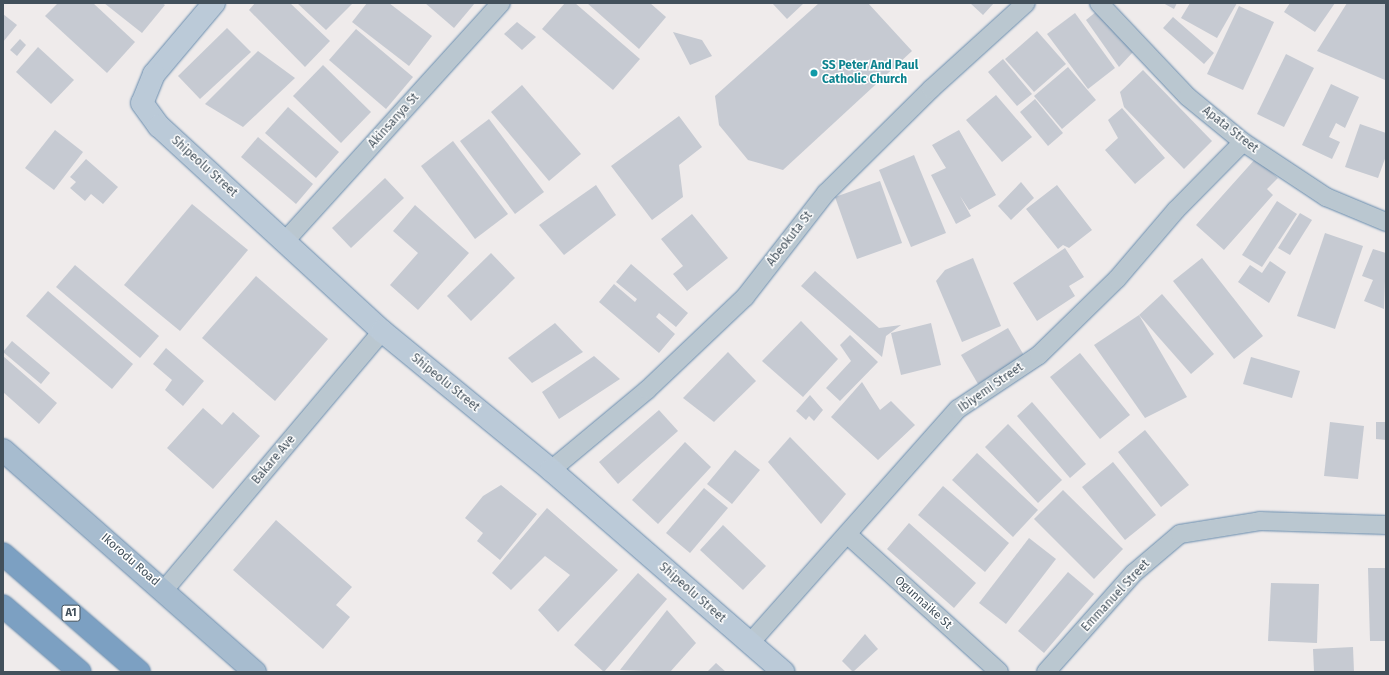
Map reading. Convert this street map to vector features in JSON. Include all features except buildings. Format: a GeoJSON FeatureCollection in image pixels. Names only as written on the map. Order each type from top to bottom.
{"type":"FeatureCollection","features":[{"type":"Feature","properties":{"kind":"highway","name":"A1"},"geometry":{"type":"LineString","coordinates":[[3,554],[139,672]]}},
{"type":"Feature","properties":{"kind":"highway"},"geometry":{"type":"LineString","coordinates":[[3,606],[80,672]]}},
{"type":"Feature","properties":{"kind":"main road","name":"Ikorodu Road"},"geometry":{"type":"LineString","coordinates":[[3,450],[164,590],[255,672]]}},
{"type":"Feature","properties":{"kind":"street","name":"Shipeolu Street"},"geometry":{"type":"LineString","coordinates":[[214,3],[154,74],[142,103],[158,126],[286,240],[382,331],[551,470],[783,672]]}},
{"type":"Feature","properties":{"kind":"street","name":"Akinsanya St"},"geometry":{"type":"LineString","coordinates":[[286,240],[502,3]]}},
{"type":"Feature","properties":{"kind":"street","name":"Abeokuta St"},"geometry":{"type":"LineString","coordinates":[[551,470],[647,390],[745,297],[826,193],[931,89],[1026,3]]}},
{"type":"Feature","properties":{"kind":"street","name":"Apata Street"},"geometry":{"type":"LineString","coordinates":[[1099,3],[1188,97],[1243,142],[1326,197],[1386,222]]}},
{"type":"Feature","properties":{"kind":"street","name":"Ibiyemi Street"},"geometry":{"type":"LineString","coordinates":[[750,643],[958,409],[1040,355],[1117,279],[1176,210],[1243,142]]}},
{"type":"Feature","properties":{"kind":"street","name":"Bakare Ave"},"geometry":{"type":"LineString","coordinates":[[164,590],[382,331]]}},
{"type":"Feature","properties":{"kind":"street","name":"Emmanuel Street"},"geometry":{"type":"LineString","coordinates":[[1046,672],[1134,573],[1180,534],[1260,521],[1386,525]]}},
{"type":"Feature","properties":{"kind":"street","name":"Ogunnaike St"},"geometry":{"type":"LineString","coordinates":[[847,534],[1000,672]]}},
{"type":"Feature","properties":{"kind":"place","name":"SS Peter And Paul Catholic Church"},"geometry":{"type":"Point","coordinates":[814,73]}}]}
